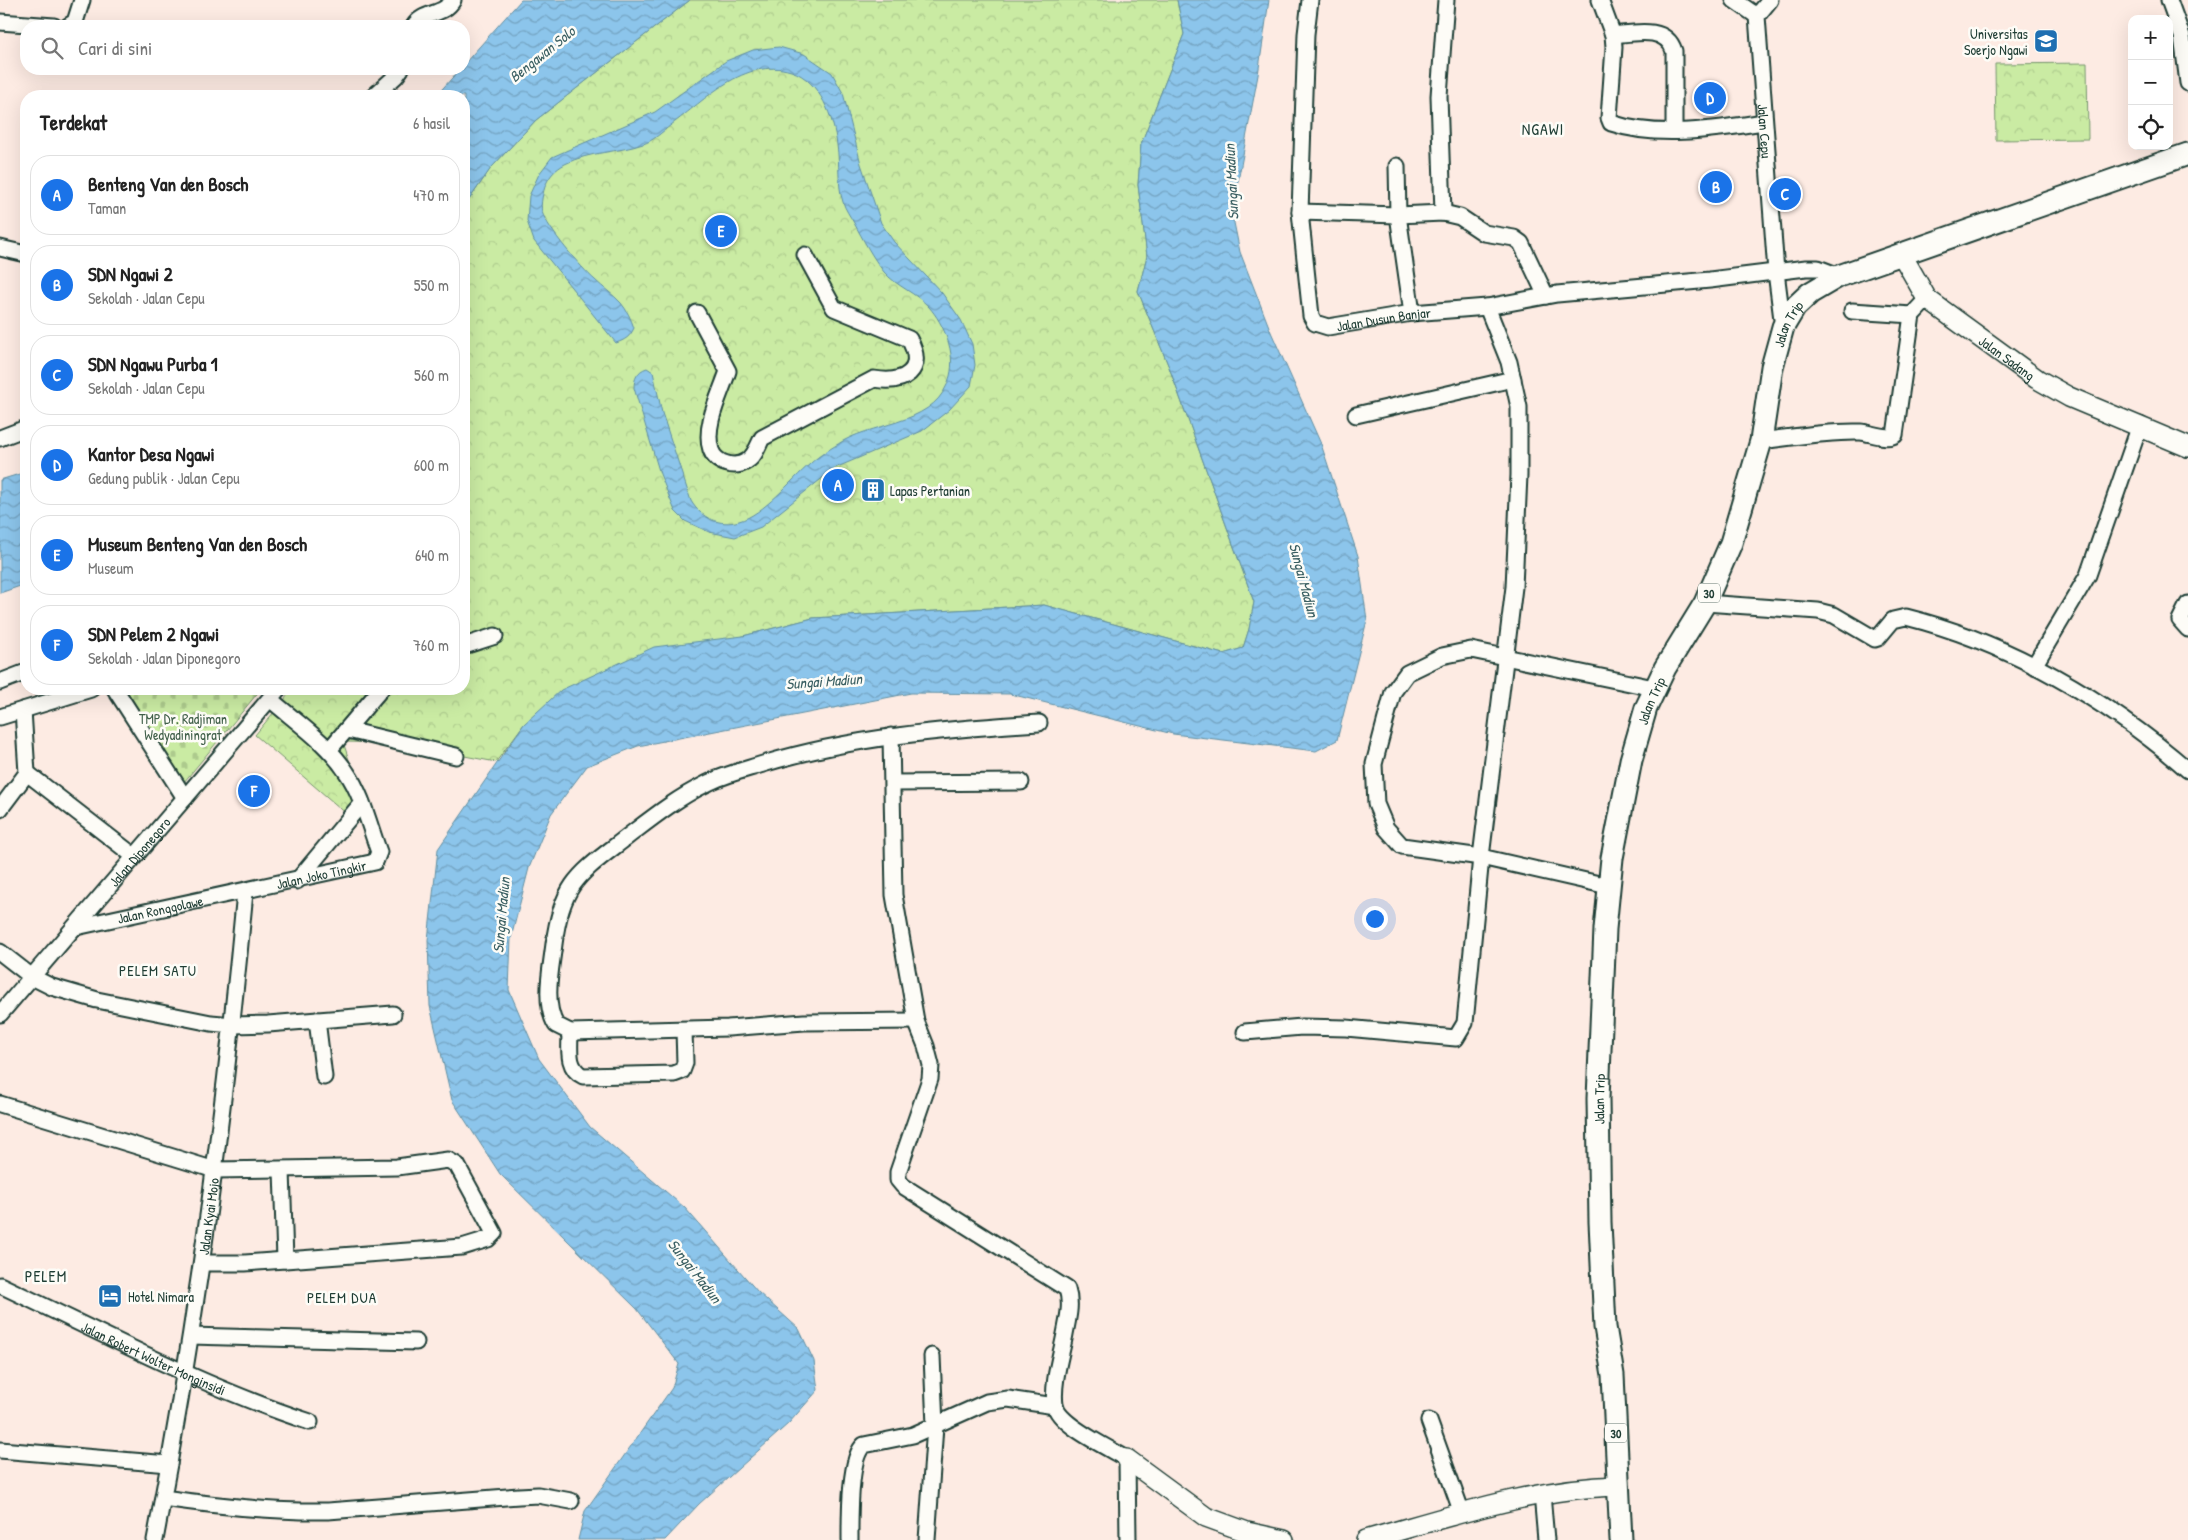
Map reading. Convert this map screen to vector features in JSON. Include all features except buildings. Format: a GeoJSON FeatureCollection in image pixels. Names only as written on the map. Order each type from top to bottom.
{"type":"FeatureCollection","features":[{"type":"Feature","properties":{"kind":"highway","name":"Jalan Trip"},"geometry":{"type":"LineString","coordinates":[[1621,1540],[1613,1375],[1605,1327],[1598,1099],[1608,886],[1631,760],[1639,731],[1654,688],[1705,603],[1731,543],[1760,441],[1772,367],[1782,327],[1795,307],[1810,292],[1839,276],[1902,255],[1988,222],[2188,154]]}},
{"type":"Feature","properties":{"kind":"main road","name":"Jalan Sadang"},"geometry":{"type":"LineString","coordinates":[[1902,255],[1927,299],[2037,379],[2069,397],[2140,425],[2188,447]]}},
{"type":"Feature","properties":{"kind":"main road"},"geometry":{"type":"LineString","coordinates":[[1127,1459],[1206,1517],[1247,1532],[1284,1540]]}},
{"type":"Feature","properties":{"kind":"main road"},"geometry":{"type":"LineString","coordinates":[[1366,1540],[1462,1513],[1542,1494],[1574,1488],[1618,1486]]}},
{"type":"Feature","properties":{"kind":"street"},"geometry":{"type":"LineString","coordinates":[[76,20],[82,0]]}},
{"type":"Feature","properties":{"kind":"street"},"geometry":{"type":"LineString","coordinates":[[422,20],[429,14],[446,9],[452,0]]}},
{"type":"Feature","properties":{"kind":"street","name":"Jalan Dusun Banjar"},"geometry":{"type":"LineString","coordinates":[[1310,0],[1306,34],[1300,212],[1311,316],[1315,323],[1328,327],[1412,313],[1487,307],[1546,296],[1818,268],[1839,276]]}},
{"type":"Feature","properties":{"kind":"street"},"geometry":{"type":"LineString","coordinates":[[1442,213],[1439,96],[1446,0]]}},
{"type":"Feature","properties":{"kind":"street"},"geometry":{"type":"LineString","coordinates":[[1600,0],[1613,35],[1609,118],[1612,124],[1653,130],[1674,130],[1713,129],[1764,122]]}},
{"type":"Feature","properties":{"kind":"street"},"geometry":{"type":"LineString","coordinates":[[1734,0],[1757,16],[1770,0]]}},
{"type":"Feature","properties":{"kind":"street"},"geometry":{"type":"LineString","coordinates":[[2169,0],[2182,36],[2188,83]]}},
{"type":"Feature","properties":{"kind":"street","name":"Jalan Cepu"},"geometry":{"type":"LineString","coordinates":[[1757,16],[1776,272],[1782,327]]}},
{"type":"Feature","properties":{"kind":"street"},"geometry":{"type":"LineString","coordinates":[[0,22],[20,23]]}},
{"type":"Feature","properties":{"kind":"street"},"geometry":{"type":"LineString","coordinates":[[1613,35],[1648,32],[1665,37],[1672,44],[1674,130]]}},
{"type":"Feature","properties":{"kind":"street"},"geometry":{"type":"LineString","coordinates":[[381,90],[397,75]]}},
{"type":"Feature","properties":{"kind":"street"},"geometry":{"type":"LineString","coordinates":[[1397,166],[1398,215],[1412,313]]}},
{"type":"Feature","properties":{"kind":"street"},"geometry":{"type":"LineString","coordinates":[[1300,212],[1398,215],[1442,213],[1460,217],[1489,235],[1518,240],[1526,251],[1546,296]]}},
{"type":"Feature","properties":{"kind":"street"},"geometry":{"type":"LineString","coordinates":[[0,248],[20,253]]}},
{"type":"Feature","properties":{"kind":"street"},"geometry":{"type":"LineString","coordinates":[[697,313],[728,370],[712,420],[710,437],[711,450],[715,457],[724,464],[737,465],[748,461],[756,452],[762,438],[874,379],[891,382],[909,374],[916,354],[909,338],[834,308],[805,255]]}},
{"type":"Feature","properties":{"kind":"street"},"geometry":{"type":"LineString","coordinates":[[1760,441],[1845,432],[1892,437],[1896,432],[1898,423],[1912,315],[1927,299]]}},
{"type":"Feature","properties":{"kind":"street"},"geometry":{"type":"LineString","coordinates":[[1244,1032],[1302,1027],[1346,1028],[1456,1038],[1465,1023],[1481,856],[1514,587],[1519,475],[1519,407],[1513,379],[1487,307]]}},
{"type":"Feature","properties":{"kind":"street"},"geometry":{"type":"LineString","coordinates":[[1852,310],[1912,315]]}},
{"type":"Feature","properties":{"kind":"street"},"geometry":{"type":"LineString","coordinates":[[1356,415],[1513,379]]}},
{"type":"Feature","properties":{"kind":"street"},"geometry":{"type":"LineString","coordinates":[[2034,666],[2088,575],[2140,425]]}},
{"type":"Feature","properties":{"kind":"street"},"geometry":{"type":"LineString","coordinates":[[0,438],[20,430]]}},
{"type":"Feature","properties":{"kind":"street"},"geometry":{"type":"LineString","coordinates":[[1705,603],[1818,611],[1834,615],[1875,639],[1893,620],[1906,617],[1983,641],[2034,666],[2127,721],[2188,770]]}},
{"type":"Feature","properties":{"kind":"street"},"geometry":{"type":"LineString","coordinates":[[2188,604],[2180,620],[2188,629]]}},
{"type":"Feature","properties":{"kind":"street"},"geometry":{"type":"LineString","coordinates":[[470,644],[495,636]]}},
{"type":"Feature","properties":{"kind":"street"},"geometry":{"type":"LineString","coordinates":[[1608,886],[1481,856],[1402,846],[1386,828],[1376,804],[1374,764],[1393,692],[1407,673],[1442,656],[1461,650],[1506,656],[1654,688]]}},
{"type":"Feature","properties":{"kind":"street"},"geometry":{"type":"LineString","coordinates":[[0,682],[20,674]]}},
{"type":"Feature","properties":{"kind":"street"},"geometry":{"type":"LineString","coordinates":[[0,717],[72,695]]}},
{"type":"Feature","properties":{"kind":"street"},"geometry":{"type":"LineString","coordinates":[[119,695],[185,798]]}},
{"type":"Feature","properties":{"kind":"street","name":"Jalan Diponegoro"},"geometry":{"type":"LineString","coordinates":[[0,1014],[273,695]]}},
{"type":"Feature","properties":{"kind":"street","name":"Jalan Joko Tingkir"},"geometry":{"type":"LineString","coordinates":[[245,892],[376,862],[379,852],[348,774],[329,750],[275,695]]}},
{"type":"Feature","properties":{"kind":"street"},"geometry":{"type":"LineString","coordinates":[[329,750],[348,730],[375,695]]}},
{"type":"Feature","properties":{"kind":"street"},"geometry":{"type":"LineString","coordinates":[[0,809],[27,773],[23,710]]}},
{"type":"Feature","properties":{"kind":"street"},"geometry":{"type":"LineString","coordinates":[[916,1021],[804,1022],[684,1030],[570,1032],[561,1030],[552,1019],[550,1005],[551,970],[556,925],[566,895],[581,872],[661,811],[706,784],[788,757],[892,736],[1039,723]]}},
{"type":"Feature","properties":{"kind":"street"},"geometry":{"type":"LineString","coordinates":[[348,730],[456,756]]}},
{"type":"Feature","properties":{"kind":"street"},"geometry":{"type":"LineString","coordinates":[[892,736],[894,895],[916,1021],[931,1065],[930,1079],[898,1172],[898,1180],[903,1186],[1067,1288],[1070,1308],[1056,1389],[1055,1406],[1058,1414],[1072,1426],[1127,1459],[1128,1540]]}},
{"type":"Feature","properties":{"kind":"street"},"geometry":{"type":"LineString","coordinates":[[27,773],[134,856]]}},
{"type":"Feature","properties":{"kind":"street"},"geometry":{"type":"LineString","coordinates":[[893,783],[1021,782]]}},
{"type":"Feature","properties":{"kind":"street"},"geometry":{"type":"LineString","coordinates":[[297,881],[361,804]]}},
{"type":"Feature","properties":{"kind":"street","name":"Jalan Ronggolawe"},"geometry":{"type":"LineString","coordinates":[[76,926],[245,892]]}},
{"type":"Feature","properties":{"kind":"street","name":"Jalan Kyai Mojo"},"geometry":{"type":"LineString","coordinates":[[155,1540],[203,1263],[233,1026],[245,892]]}},
{"type":"Feature","properties":{"kind":"street"},"geometry":{"type":"LineString","coordinates":[[0,952],[32,977],[74,994],[211,1023],[233,1026],[393,1014]]}},
{"type":"Feature","properties":{"kind":"street"},"geometry":{"type":"LineString","coordinates":[[317,1020],[324,1077]]}},
{"type":"Feature","properties":{"kind":"street"},"geometry":{"type":"LineString","coordinates":[[570,1032],[571,1064],[573,1070],[583,1076],[674,1074],[682,1071],[685,1063],[684,1030]]}},
{"type":"Feature","properties":{"kind":"street"},"geometry":{"type":"LineString","coordinates":[[0,1104],[214,1170],[396,1167],[448,1160],[457,1165],[494,1233],[488,1239],[462,1247],[284,1260],[203,1263]]}},
{"type":"Feature","properties":{"kind":"street"},"geometry":{"type":"LineString","coordinates":[[282,1170],[284,1260]]}},
{"type":"Feature","properties":{"kind":"street","name":"Jalan Robert Wolter Monginsidi"},"geometry":{"type":"LineString","coordinates":[[0,1285],[184,1372],[270,1409],[310,1422]]}},
{"type":"Feature","properties":{"kind":"street"},"geometry":{"type":"LineString","coordinates":[[191,1336],[416,1342]]}},
{"type":"Feature","properties":{"kind":"street"},"geometry":{"type":"LineString","coordinates":[[927,1540],[935,1426],[932,1356]]}},
{"type":"Feature","properties":{"kind":"street"},"geometry":{"type":"LineString","coordinates":[[850,1540],[855,1462],[859,1449],[869,1444],[912,1434],[935,1426],[987,1402],[1008,1399],[1055,1406]]}},
{"type":"Feature","properties":{"kind":"street"},"geometry":{"type":"LineString","coordinates":[[1430,1421],[1462,1513]]}},
{"type":"Feature","properties":{"kind":"street"},"geometry":{"type":"LineString","coordinates":[[0,1450],[169,1464]]}},
{"type":"Feature","properties":{"kind":"street"},"geometry":{"type":"LineString","coordinates":[[1542,1494],[1546,1540]]}},
{"type":"Feature","properties":{"kind":"street"},"geometry":{"type":"LineString","coordinates":[[163,1498],[267,1510],[298,1511],[528,1496],[571,1501]]}},
{"type":"Feature","properties":{"kind":"green space"},"geometry":{"type":"Polygon","coordinates":[[[690,0],[1177,0],[1184,34],[1141,144],[1138,185],[1147,256],[1138,291],[1169,367],[1254,602],[1243,648],[1223,654],[1044,605],[813,618],[743,636],[524,724],[496,762],[396,743],[343,742],[362,798],[348,815],[255,735],[288,695],[470,695],[470,198],[491,168],[536,120],[690,0]]]}},
{"type":"Feature","properties":{"kind":"green space"},"geometry":{"type":"Polygon","coordinates":[[[2087,63],[2088,139],[1996,140],[1995,64],[2087,63]]]}},
{"type":"Feature","properties":{"kind":"green space","name":"TMP Dr. Radjiman Wedyadiningrat"},"geometry":{"type":"Polygon","coordinates":[[[120,695],[256,695],[179,788],[120,695]]]}},
{"type":"Feature","properties":{"kind":"water","name":"Bengawan Solo"},"geometry":{"type":"Polygon","coordinates":[[[521,0],[690,0],[536,120],[491,168],[470,198],[470,90],[441,90],[455,75],[470,75],[470,57],[521,0]]]}},
{"type":"Feature","properties":{"kind":"water","name":"Sungai Madiun"},"geometry":{"type":"Polygon","coordinates":[[[1177,0],[1269,0],[1258,75],[1232,213],[1240,252],[1271,332],[1321,444],[1358,556],[1367,620],[1337,740],[1316,751],[1173,734],[1010,694],[911,693],[638,746],[587,766],[551,814],[529,868],[511,938],[509,990],[539,1059],[590,1127],[685,1208],[758,1292],[799,1329],[814,1361],[818,1390],[789,1423],[699,1504],[665,1540],[578,1540],[585,1511],[672,1388],[679,1364],[637,1309],[500,1174],[452,1100],[430,1006],[428,940],[438,849],[524,724],[561,690],[654,647],[743,636],[813,618],[1044,605],[1223,654],[1243,648],[1254,602],[1169,367],[1138,291],[1147,256],[1138,185],[1141,144],[1184,34],[1177,0]]]}},
{"type":"Feature","properties":{"kind":"water"},"geometry":{"type":"Polygon","coordinates":[[[779,47],[804,54],[832,73],[843,93],[861,164],[881,223],[894,242],[942,293],[961,320],[972,344],[975,365],[971,386],[949,410],[922,431],[835,468],[761,527],[735,537],[709,532],[685,521],[675,511],[660,474],[634,388],[638,373],[647,368],[653,372],[662,413],[691,501],[700,512],[712,520],[725,523],[739,521],[758,512],[814,461],[843,441],[857,434],[906,419],[933,404],[943,392],[950,376],[950,349],[944,330],[924,302],[884,272],[845,207],[841,195],[838,152],[833,124],[818,92],[801,76],[791,71],[774,68],[757,70],[741,75],[726,83],[647,143],[574,160],[562,166],[551,175],[543,194],[541,209],[545,219],[582,267],[621,303],[632,321],[634,328],[631,334],[616,343],[534,241],[527,221],[529,196],[539,174],[552,157],[655,112],[726,61],[753,50],[779,47]]]}},
{"type":"Feature","properties":{"kind":"water"},"geometry":{"type":"Polygon","coordinates":[[[20,474],[20,586],[0,593],[0,480],[20,474]]]}},
{"type":"Feature","properties":{"kind":"place","name":"Universitas Soerjo Ngawi"},"geometry":{"type":"Point","coordinates":[2046,41]}},
{"type":"Feature","properties":{"kind":"place","name":"Kantor Desa Ngawi"},"geometry":{"type":"Point","coordinates":[1710,98]}},
{"type":"Feature","properties":{"kind":"place","name":"SDN Ngawi 2"},"geometry":{"type":"Point","coordinates":[1716,187]}},
{"type":"Feature","properties":{"kind":"place","name":"SDN Ngawu Purba 1"},"geometry":{"type":"Point","coordinates":[1785,194]}},
{"type":"Feature","properties":{"kind":"place","name":"Museum Benteng Van den Bosch"},"geometry":{"type":"Point","coordinates":[721,231]}},
{"type":"Feature","properties":{"kind":"place","name":"Benteng Van den Bosch"},"geometry":{"type":"Point","coordinates":[838,485]}},
{"type":"Feature","properties":{"kind":"place","name":"Lapas Pertanian"},"geometry":{"type":"Point","coordinates":[873,490]}},
{"type":"Feature","properties":{"kind":"place","name":"SDN Pelem 2 Ngawi"},"geometry":{"type":"Point","coordinates":[254,791]}},
{"type":"Feature","properties":{"kind":"place","name":"Hotel Nimara"},"geometry":{"type":"Point","coordinates":[110,1296]}},
{"type":"Feature","properties":{"kind":"district","name":"NGAWI"},"geometry":{"type":"Point","coordinates":[1543,129]}},
{"type":"Feature","properties":{"kind":"district","name":"PELEM SATU"},"geometry":{"type":"Point","coordinates":[158,970]}},
{"type":"Feature","properties":{"kind":"district","name":"PELEM"},"geometry":{"type":"Point","coordinates":[46,1276]}},
{"type":"Feature","properties":{"kind":"district","name":"PELEM DUA"},"geometry":{"type":"Point","coordinates":[342,1297]}}]}
